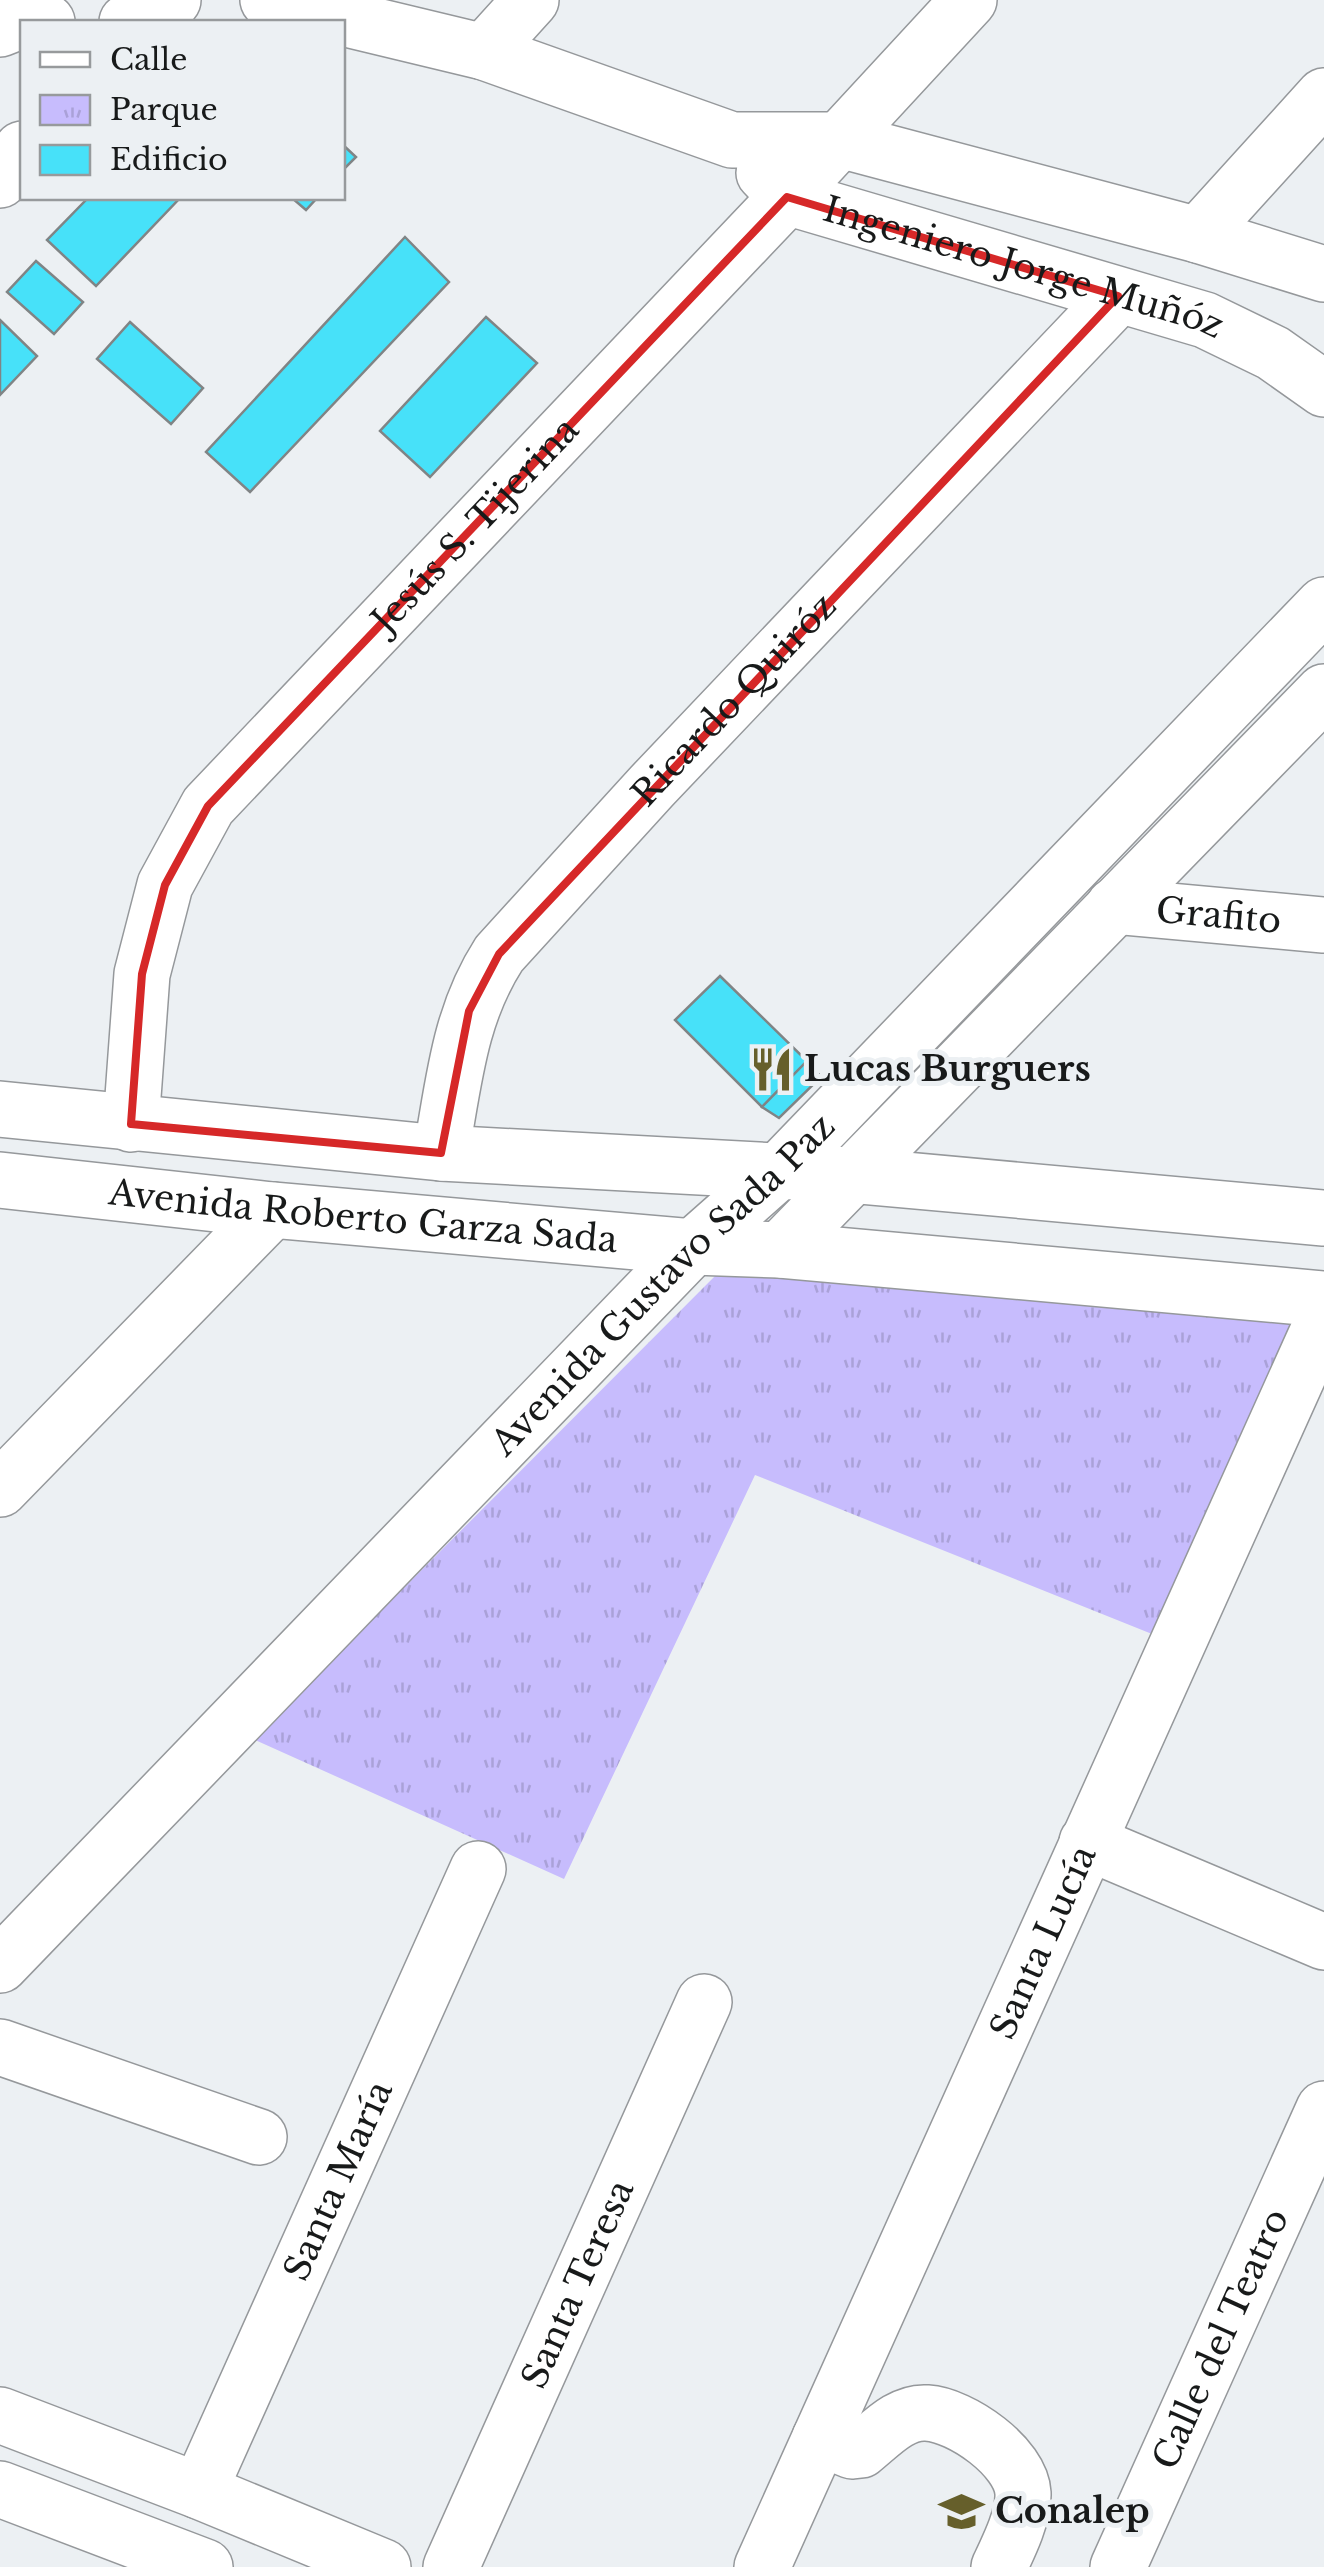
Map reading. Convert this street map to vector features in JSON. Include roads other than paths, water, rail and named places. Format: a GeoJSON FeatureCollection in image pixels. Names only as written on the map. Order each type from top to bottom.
{"type":"FeatureCollection","features":[{"type":"Feature","properties":{"kind":"street"},"geometry":{"type":"LineString","coordinates":[[28,20],[78,0]]}},
{"type":"Feature","properties":{"kind":"street"},"geometry":{"type":"LineString","coordinates":[[131,20],[173,0]]}},
{"type":"Feature","properties":{"kind":"street","name":"Ingeniero Jorge Muñóz"},"geometry":{"type":"LineString","coordinates":[[268,0],[484,52],[732,140],[840,140],[1198,235],[1324,274]]}},
{"type":"Feature","properties":{"kind":"street"},"geometry":{"type":"LineString","coordinates":[[484,52],[531,0]]}},
{"type":"Feature","properties":{"kind":"street","name":"Jesús S. Tijerina"},"geometry":{"type":"LineString","coordinates":[[131,1124],[142,974],[165,885],[208,806],[969,0]]}},
{"type":"Feature","properties":{"kind":"street"},"geometry":{"type":"LineString","coordinates":[[1198,235],[1324,96]]}},
{"type":"Feature","properties":{"kind":"street","name":"Ingeniero Jorge Muñóz"},"geometry":{"type":"LineString","coordinates":[[732,140],[787,197],[1205,320],[1272,353],[1324,389]]}},
{"type":"Feature","properties":{"kind":"street"},"geometry":{"type":"LineString","coordinates":[[0,180],[20,149]]}},
{"type":"Feature","properties":{"kind":"street","name":"Ricardo Quiróz"},"geometry":{"type":"LineString","coordinates":[[441,1153],[469,1011],[500,954],[652,786],[1118,296]]}},
{"type":"Feature","properties":{"kind":"street","name":"Avenida Gustavo Sada Paz"},"geometry":{"type":"LineString","coordinates":[[0,1965],[693,1247],[779,1171],[1324,606]]}},
{"type":"Feature","properties":{"kind":"street","name":"Avenida Gustavo Sada Paz"},"geometry":{"type":"LineString","coordinates":[[780,1250],[1324,692]]}},
{"type":"Feature","properties":{"kind":"street","name":"Grafito"},"geometry":{"type":"LineString","coordinates":[[1114,906],[1324,925]]}},
{"type":"Feature","properties":{"kind":"street","name":"Avenida Roberto Garza Sada"},"geometry":{"type":"LineString","coordinates":[[0,1110],[441,1153],[850,1175],[1324,1218]]}},
{"type":"Feature","properties":{"kind":"street","name":"Avenida Roberto Garza Sada"},"geometry":{"type":"LineString","coordinates":[[0,1180],[272,1210],[1324,1299]]}},
{"type":"Feature","properties":{"kind":"street"},"geometry":{"type":"LineString","coordinates":[[0,1489],[272,1210]]}},
{"type":"Feature","properties":{"kind":"street","name":"Santa Lucía"},"geometry":{"type":"LineString","coordinates":[[762,2567],[1324,1318]]}},
{"type":"Feature","properties":{"kind":"street"},"geometry":{"type":"LineString","coordinates":[[1087,1842],[1324,1942]]}},
{"type":"Feature","properties":{"kind":"street","name":"Santa María"},"geometry":{"type":"LineString","coordinates":[[198,2491],[478,1869]]}},
{"type":"Feature","properties":{"kind":"street","name":"Santa Teresa"},"geometry":{"type":"LineString","coordinates":[[451,2567],[704,2002]]}},
{"type":"Feature","properties":{"kind":"street"},"geometry":{"type":"LineString","coordinates":[[0,2047],[259,2137]]}},
{"type":"Feature","properties":{"kind":"street","name":"Calle del Teatro"},"geometry":{"type":"LineString","coordinates":[[1118,2567],[1324,2109]]}},
{"type":"Feature","properties":{"kind":"street"},"geometry":{"type":"LineString","coordinates":[[820,2438],[852,2451],[860,2450],[881,2430],[926,2412],[978,2433],[1014,2465],[1023,2492],[1000,2567]]}},
{"type":"Feature","properties":{"kind":"street"},"geometry":{"type":"LineString","coordinates":[[0,2415],[382,2567]]}},
{"type":"Feature","properties":{"kind":"street"},"geometry":{"type":"LineString","coordinates":[[0,2489],[179,2562]]}},
{"type":"Feature","properties":{"kind":"place","name":"Lucas Burguers"},"geometry":{"type":"Point","coordinates":[771,1069]}},
{"type":"Feature","properties":{"kind":"place","name":"Conalep"},"geometry":{"type":"Point","coordinates":[962,2511]}}]}
